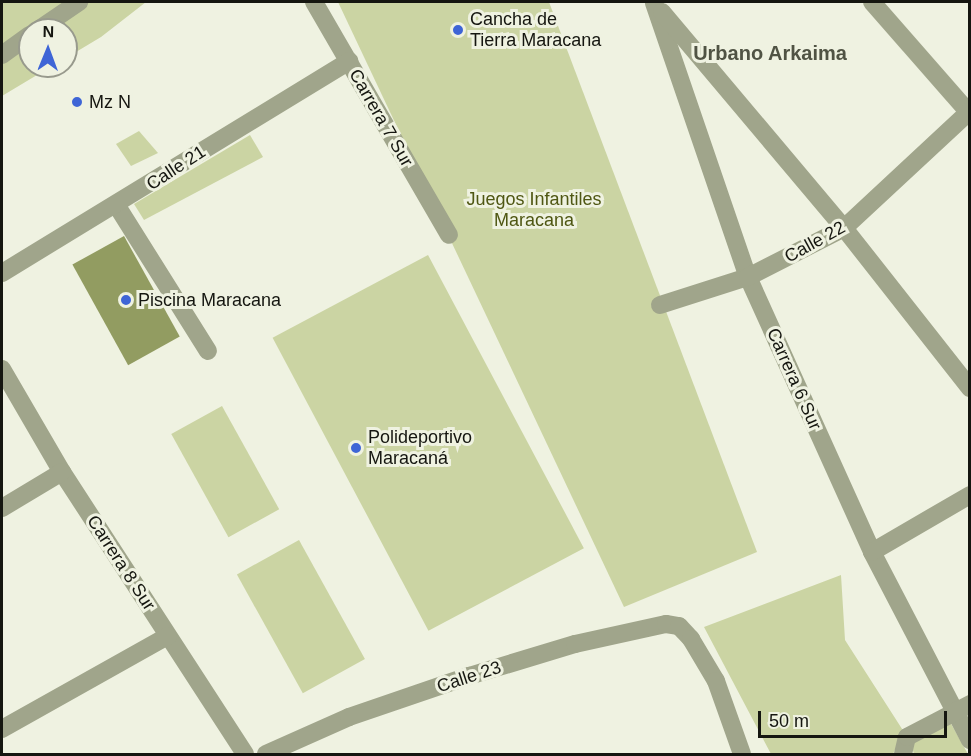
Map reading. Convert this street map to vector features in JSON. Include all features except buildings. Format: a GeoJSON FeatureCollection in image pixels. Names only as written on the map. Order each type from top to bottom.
{"type":"FeatureCollection","features":[{"type":"Feature","properties":{"kind":"street"},"geometry":{"type":"LineString","coordinates":[[56,18],[79,2]]}},
{"type":"Feature","properties":{"kind":"street","name":"Carrera 7 Sur"},"geometry":{"type":"LineString","coordinates":[[314,2],[449,234]]}},
{"type":"Feature","properties":{"kind":"street","name":"Carrera 6 Sur"},"geometry":{"type":"LineString","coordinates":[[653,2],[844,228],[969,388]]}},
{"type":"Feature","properties":{"kind":"street","name":"Carrera 6 Sur"},"geometry":{"type":"LineString","coordinates":[[653,2],[748,277],[872,552],[962,708],[969,740]]}},
{"type":"Feature","properties":{"kind":"street"},"geometry":{"type":"LineString","coordinates":[[872,2],[969,113]]}},
{"type":"Feature","properties":{"kind":"street"},"geometry":{"type":"LineString","coordinates":[[2,55],[18,44]]}},
{"type":"Feature","properties":{"kind":"street","name":"Calle 21"},"geometry":{"type":"LineString","coordinates":[[2,273],[117,206],[349,61]]}},
{"type":"Feature","properties":{"kind":"street","name":"Calle 22"},"geometry":{"type":"LineString","coordinates":[[660,305],[748,277],[844,228],[969,113]]}},
{"type":"Feature","properties":{"kind":"street"},"geometry":{"type":"LineString","coordinates":[[117,206],[208,351]]}},
{"type":"Feature","properties":{"kind":"street","name":"Carrera 8 Sur"},"geometry":{"type":"LineString","coordinates":[[2,369],[62,472],[246,754]]}},
{"type":"Feature","properties":{"kind":"street"},"geometry":{"type":"LineString","coordinates":[[2,508],[62,472]]}},
{"type":"Feature","properties":{"kind":"street"},"geometry":{"type":"LineString","coordinates":[[872,552],[969,495]]}},
{"type":"Feature","properties":{"kind":"street","name":"Calle 23"},"geometry":{"type":"LineString","coordinates":[[266,754],[349,717],[480,673],[644,627],[679,626],[716,681],[742,754]]}},
{"type":"Feature","properties":{"kind":"street"},"geometry":{"type":"LineString","coordinates":[[2,729],[168,636]]}},
{"type":"Feature","properties":{"kind":"street"},"geometry":{"type":"LineString","coordinates":[[905,746],[962,708]]}},
{"type":"Feature","properties":{"kind":"green space"},"geometry":{"type":"Polygon","coordinates":[[[2,2],[146,2],[101,37],[78,51],[78,18],[18,18],[18,78],[32,78],[2,96],[2,2]]]}},
{"type":"Feature","properties":{"kind":"green space","name":"Juegos Infantiles Maracana"},"geometry":{"type":"Polygon","coordinates":[[[338,2],[549,2],[757,552],[624,607],[338,2]]]}},
{"type":"Feature","properties":{"kind":"green space"},"geometry":{"type":"Polygon","coordinates":[[[139,131],[158,153],[131,166],[116,144],[139,131]]]}},
{"type":"Feature","properties":{"kind":"green space"},"geometry":{"type":"Polygon","coordinates":[[[250,135],[263,157],[144,220],[134,204],[250,135]]]}},
{"type":"Feature","properties":{"kind":"green space"},"geometry":{"type":"Polygon","coordinates":[[[428,255],[584,548],[428,631],[273,338],[428,255]]]}},
{"type":"Feature","properties":{"kind":"green space"},"geometry":{"type":"Polygon","coordinates":[[[222,406],[279,509],[228,537],[171,434],[222,406]]]}},
{"type":"Feature","properties":{"kind":"green space"},"geometry":{"type":"Polygon","coordinates":[[[299,540],[365,659],[303,693],[237,574],[299,540]]]}},
{"type":"Feature","properties":{"kind":"green space"},"geometry":{"type":"Polygon","coordinates":[[[841,575],[845,640],[904,732],[893,754],[771,754],[704,627],[841,575]]]}},
{"type":"Feature","properties":{"kind":"green space"},"geometry":{"type":"Polygon","coordinates":[[[950,722],[968,754],[914,754],[911,744],[950,722]]]}},
{"type":"Feature","properties":{"kind":"shaded area","name":"Piscina Maracana"},"geometry":{"type":"Polygon","coordinates":[[[124,236],[180,337],[128,365],[72,265],[124,236]]]}},
{"type":"Feature","properties":{"kind":"place","name":"Cancha de Tierra Maracana"},"geometry":{"type":"Point","coordinates":[458,30]}},
{"type":"Feature","properties":{"kind":"place","name":"Mz N"},"geometry":{"type":"Point","coordinates":[77,102]}},
{"type":"Feature","properties":{"kind":"place","name":"Piscina Maracana"},"geometry":{"type":"Point","coordinates":[126,300]}},
{"type":"Feature","properties":{"kind":"place","name":"Polideportivo Maracaná"},"geometry":{"type":"Point","coordinates":[356,448]}},
{"type":"Feature","properties":{"kind":"district","name":"Urbano Arkaima"},"geometry":{"type":"Point","coordinates":[770,53]}}]}
